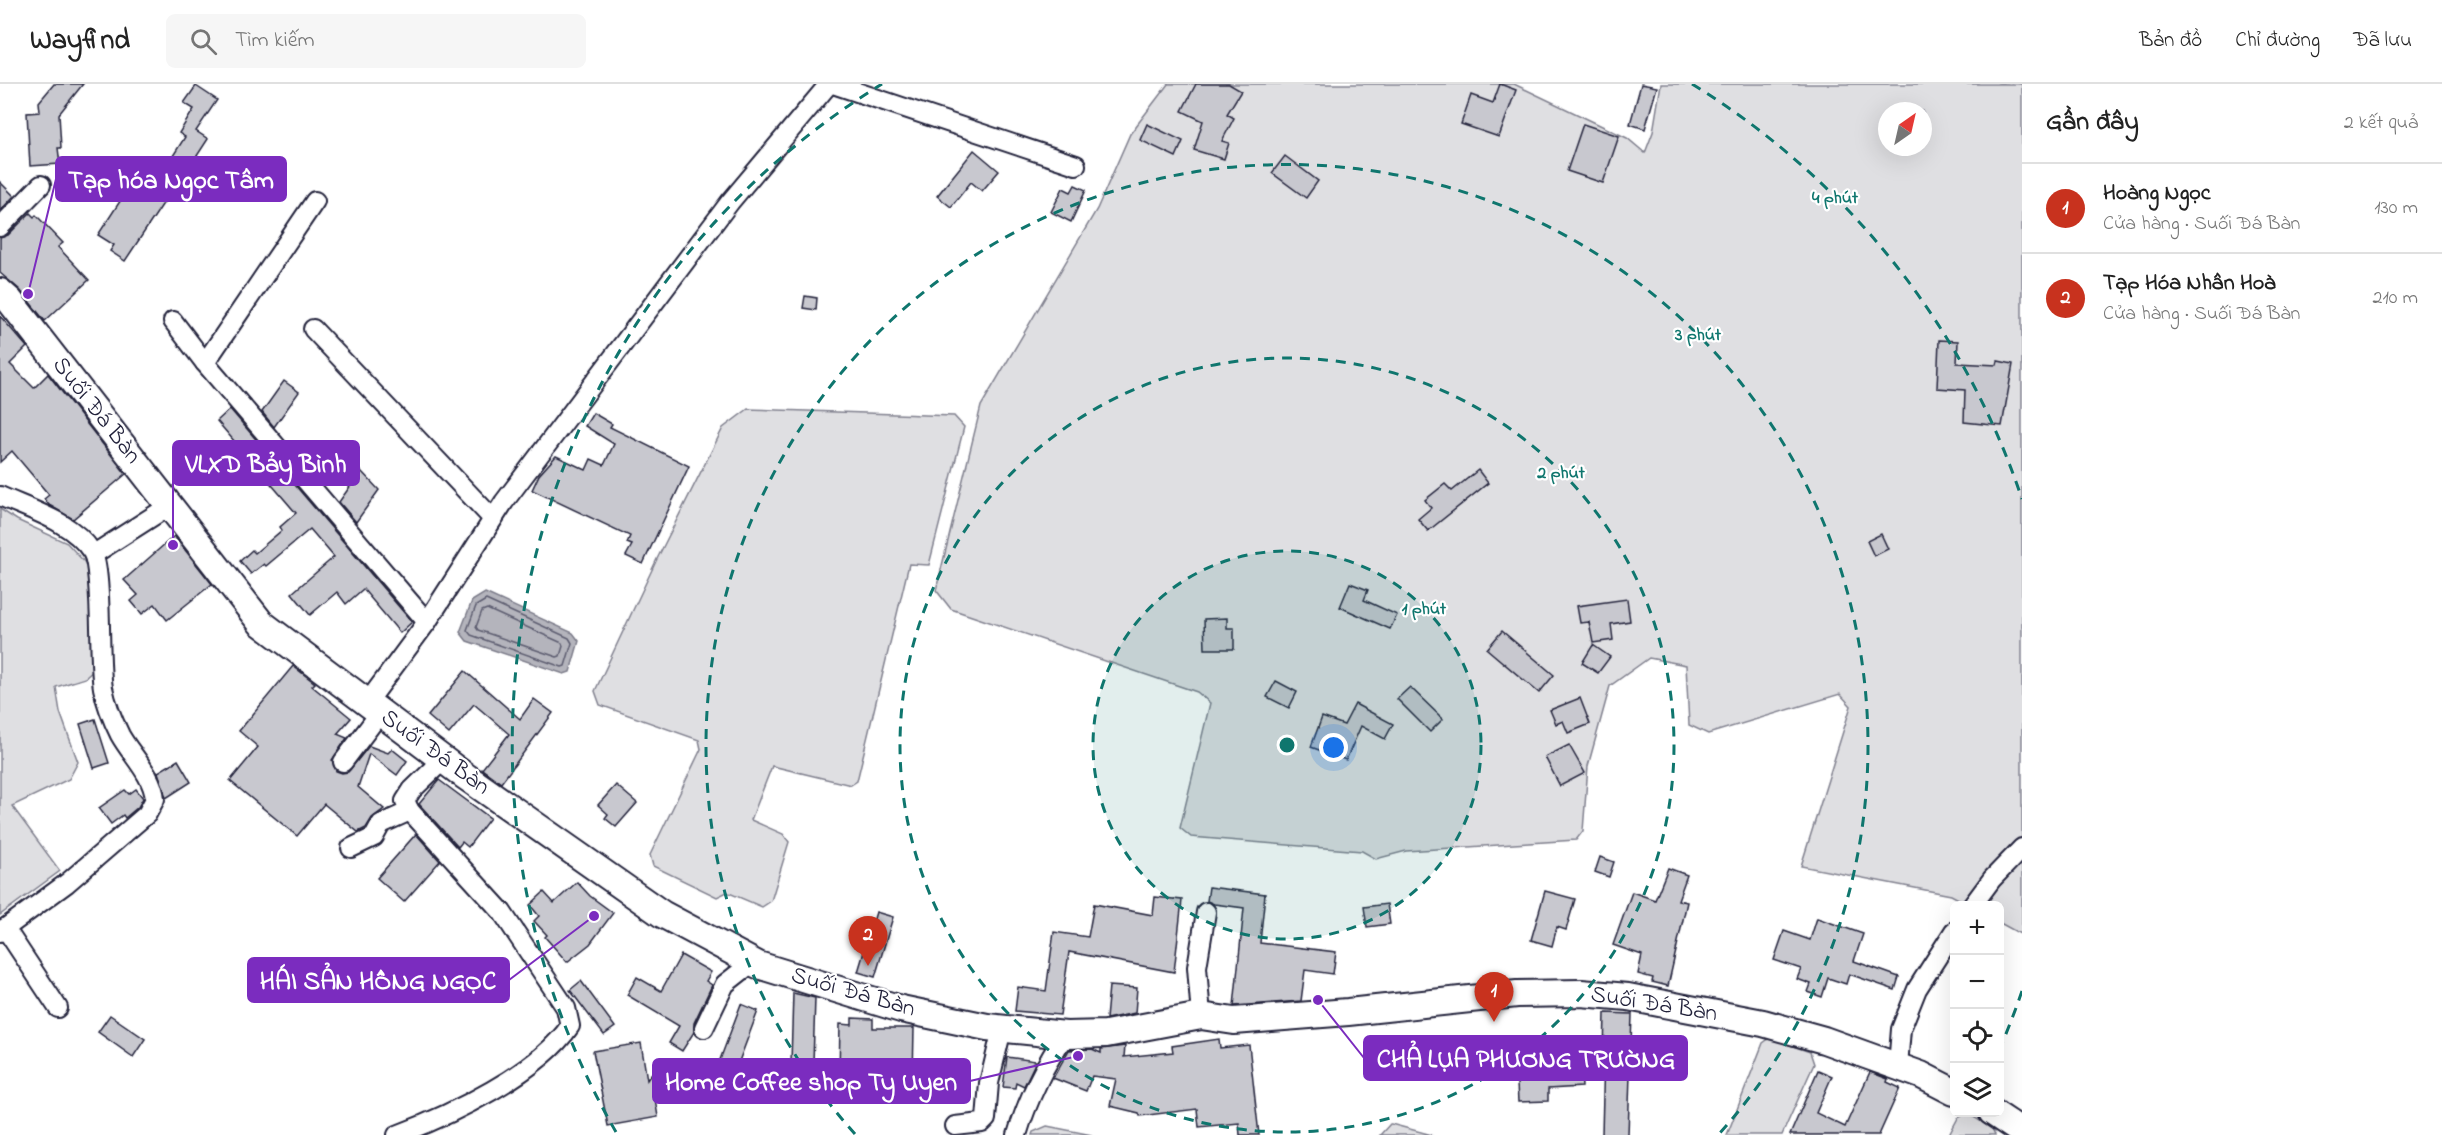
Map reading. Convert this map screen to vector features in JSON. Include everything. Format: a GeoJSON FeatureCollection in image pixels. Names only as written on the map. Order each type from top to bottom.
{"type":"FeatureCollection","features":[{"type":"Feature","properties":{"kind":"street"},"geometry":{"type":"LineString","coordinates":[[344,762],[426,622],[492,518],[730,202],[831,84],[1076,165]]}},
{"type":"Feature","properties":{"kind":"street"},"geometry":{"type":"LineString","coordinates":[[0,227],[41,185]]}},
{"type":"Feature","properties":{"kind":"street"},"geometry":{"type":"LineString","coordinates":[[205,363],[315,201]]}},
{"type":"Feature","properties":{"kind":"street","name":"Suối Đá Bàn"},"geometry":{"type":"LineString","coordinates":[[3,300],[261,623],[443,760],[662,914],[753,962],[902,1009],[1002,1029],[1065,1035],[1106,1034],[1201,1016],[1234,1021],[1348,1012],[1517,994],[1581,993],[1628,997],[1763,1023],[1824,1040],[1898,1066],[1950,1090]]}},
{"type":"Feature","properties":{"kind":"street"},"geometry":{"type":"LineString","coordinates":[[173,321],[205,363],[426,622]]}},
{"type":"Feature","properties":{"kind":"street"},"geometry":{"type":"LineString","coordinates":[[313,329],[492,518]]}},
{"type":"Feature","properties":{"kind":"street"},"geometry":{"type":"LineString","coordinates":[[0,496],[72,531],[94,554],[98,572],[100,663],[104,691],[120,735],[150,782],[155,799],[147,814],[67,884],[3,930],[58,1008]]}},
{"type":"Feature","properties":{"kind":"street"},"geometry":{"type":"LineString","coordinates":[[94,554],[169,506]]}},
{"type":"Feature","properties":{"kind":"street"},"geometry":{"type":"LineString","coordinates":[[397,1135],[430,1123],[517,1076],[559,1042],[570,1026],[566,1008],[502,912],[410,811],[405,801],[412,790],[443,760]]}},
{"type":"Feature","properties":{"kind":"street"},"geometry":{"type":"LineString","coordinates":[[351,848],[374,837],[381,824],[410,811]]}},
{"type":"Feature","properties":{"kind":"street"},"geometry":{"type":"LineString","coordinates":[[1976,901],[1992,879],[2022,848]]}},
{"type":"Feature","properties":{"kind":"street"},"geometry":{"type":"LineString","coordinates":[[1201,1016],[1197,967],[1206,912]]}},
{"type":"Feature","properties":{"kind":"street"},"geometry":{"type":"LineString","coordinates":[[1898,1066],[1901,1029],[1917,989],[1950,937]]}},
{"type":"Feature","properties":{"kind":"street"},"geometry":{"type":"LineString","coordinates":[[704,1028],[725,984],[753,962]]}},
{"type":"Feature","properties":{"kind":"street"},"geometry":{"type":"LineString","coordinates":[[955,1126],[982,1123],[986,1119],[989,1083],[1002,1029]]}},
{"type":"Feature","properties":{"kind":"street"},"geometry":{"type":"LineString","coordinates":[[1017,1135],[1037,1086],[1056,1047],[1065,1035]]}},
{"type":"Feature","properties":{"kind":"street"},"geometry":{"type":"LineString","coordinates":[[1998,1117],[2022,1132]]}},
{"type":"Feature","properties":{"kind":"shaded area"},"geometry":{"type":"Polygon","coordinates":[[[1168,84],[1514,84],[1627,138],[1645,153],[1653,132],[1661,84],[2022,84],[2022,935],[2004,925],[2004,901],[1962,901],[1951,895],[1801,866],[1851,706],[1840,694],[1708,734],[1689,725],[1686,665],[1649,658],[1610,686],[1588,766],[1583,831],[1576,840],[1406,851],[1376,859],[1362,851],[1191,837],[1180,828],[1210,703],[1197,692],[951,609],[936,590],[981,406],[1097,209],[1130,134],[1168,84]]]}},
{"type":"Feature","properties":{"kind":"shaded area"},"geometry":{"type":"Polygon","coordinates":[[[748,409],[954,416],[964,427],[929,565],[909,564],[857,781],[851,785],[772,766],[751,820],[783,834],[789,842],[771,901],[762,907],[727,892],[717,897],[653,866],[650,855],[701,749],[699,740],[600,705],[595,691],[657,559],[723,428],[748,409]]]}},
{"type":"Feature","properties":{"kind":"shaded area"},"geometry":{"type":"Polygon","coordinates":[[[0,509],[17,520],[67,543],[88,566],[94,600],[94,670],[85,678],[56,687],[60,712],[78,762],[69,779],[12,806],[60,871],[0,915],[0,509]]]}},
{"type":"Feature","properties":{"kind":"shaded area"},"geometry":{"type":"Polygon","coordinates":[[[1770,1038],[1810,1052],[1814,1064],[1782,1135],[1727,1135],[1763,1043],[1770,1038]]]}},
{"type":"Feature","properties":{"kind":"shaded area"},"geometry":{"type":"Polygon","coordinates":[[[1974,1117],[1992,1128],[1995,1135],[1949,1135],[1958,1118],[1974,1117]]]}},
{"type":"Feature","properties":{"kind":"shaded area"},"geometry":{"type":"Polygon","coordinates":[[[1391,1124],[1432,1135],[1380,1135],[1391,1124]]]}},
{"type":"Feature","properties":{"kind":"shaded area"},"geometry":{"type":"Polygon","coordinates":[[[1047,1126],[1092,1135],[1032,1135],[1033,1132],[1047,1126]]]}},
{"type":"Feature","properties":{"kind":"water"},"geometry":{"type":"Polygon","coordinates":[[[485,593],[573,633],[579,641],[570,672],[564,674],[467,641],[460,632],[472,601],[485,593]]]}},
{"type":"Feature","properties":{"kind":"building"},"geometry":{"type":"Polygon","coordinates":[[[54,84],[83,84],[59,114],[60,164],[30,166],[27,113],[40,112],[39,102],[54,84]]]}},
{"type":"Feature","properties":{"kind":"building"},"geometry":{"type":"Polygon","coordinates":[[[1196,84],[1229,84],[1241,91],[1227,114],[1234,118],[1222,141],[1229,143],[1224,159],[1194,150],[1203,121],[1182,111],[1196,84]]]}},
{"type":"Feature","properties":{"kind":"building"},"geometry":{"type":"Polygon","coordinates":[[[1500,84],[1516,90],[1499,137],[1461,124],[1471,95],[1493,103],[1500,84]]]}},
{"type":"Feature","properties":{"kind":"building"},"geometry":{"type":"Polygon","coordinates":[[[1641,84],[1657,87],[1645,129],[1630,124],[1641,84]]]}},
{"type":"Feature","properties":{"kind":"building"},"geometry":{"type":"Polygon","coordinates":[[[196,86],[217,100],[196,131],[208,139],[125,261],[110,251],[114,245],[98,235],[126,192],[141,202],[149,194],[185,137],[179,133],[194,109],[184,103],[196,86]]]}},
{"type":"Feature","properties":{"kind":"building"},"geometry":{"type":"Polygon","coordinates":[[[1147,124],[1183,141],[1176,157],[1140,140],[1147,124]]]}},
{"type":"Feature","properties":{"kind":"building"},"geometry":{"type":"Polygon","coordinates":[[[1583,124],[1619,136],[1603,183],[1567,171],[1583,124]]]}},
{"type":"Feature","properties":{"kind":"building"},"geometry":{"type":"Polygon","coordinates":[[[974,150],[999,171],[982,191],[971,182],[951,207],[937,196],[974,150]]]}},
{"type":"Feature","properties":{"kind":"building"},"geometry":{"type":"Polygon","coordinates":[[[1285,156],[1318,181],[1306,198],[1272,173],[1285,156]]]}},
{"type":"Feature","properties":{"kind":"building"},"geometry":{"type":"Polygon","coordinates":[[[0,182],[14,196],[0,211],[0,182]]]}},
{"type":"Feature","properties":{"kind":"building"},"geometry":{"type":"Polygon","coordinates":[[[1075,185],[1086,190],[1071,222],[1051,212],[1063,188],[1071,192],[1075,185]]]}},
{"type":"Feature","properties":{"kind":"building"},"geometry":{"type":"Polygon","coordinates":[[[30,213],[34,217],[36,215],[63,243],[58,247],[89,280],[45,321],[20,290],[0,273],[0,238],[8,235],[30,213]]]}},
{"type":"Feature","properties":{"kind":"building"},"geometry":{"type":"Polygon","coordinates":[[[805,296],[817,298],[816,310],[803,308],[805,296]]]}},
{"type":"Feature","properties":{"kind":"building"},"geometry":{"type":"Polygon","coordinates":[[[0,316],[27,347],[10,364],[34,388],[48,374],[126,474],[73,519],[49,505],[44,499],[49,495],[12,451],[0,462],[0,316]]]}},
{"type":"Feature","properties":{"kind":"building"},"geometry":{"type":"Polygon","coordinates":[[[1939,340],[1958,341],[1957,363],[1997,365],[1998,361],[2013,364],[2002,426],[1964,422],[1965,390],[1937,388],[1939,340]]]}},
{"type":"Feature","properties":{"kind":"building"},"geometry":{"type":"Polygon","coordinates":[[[284,381],[299,392],[274,427],[262,412],[284,381]]]}},
{"type":"Feature","properties":{"kind":"building"},"geometry":{"type":"Polygon","coordinates":[[[230,409],[412,622],[400,633],[363,589],[346,604],[337,592],[310,615],[292,593],[334,557],[310,529],[266,566],[264,564],[251,574],[240,561],[252,550],[255,553],[282,530],[280,527],[296,513],[217,421],[230,409]]]}},
{"type":"Feature","properties":{"kind":"building"},"geometry":{"type":"Polygon","coordinates":[[[593,413],[612,424],[610,427],[689,466],[643,564],[626,556],[632,545],[627,543],[630,536],[532,490],[539,475],[556,456],[586,470],[591,459],[604,465],[614,444],[585,426],[593,413]]]}},
{"type":"Feature","properties":{"kind":"building"},"geometry":{"type":"Polygon","coordinates":[[[1478,470],[1488,483],[1428,531],[1418,519],[1431,508],[1425,500],[1445,484],[1452,491],[1478,470]]]}},
{"type":"Feature","properties":{"kind":"building"},"geometry":{"type":"Polygon","coordinates":[[[361,471],[379,490],[356,522],[339,502],[361,471]]]}},
{"type":"Feature","properties":{"kind":"building"},"geometry":{"type":"Polygon","coordinates":[[[1881,534],[1888,549],[1874,556],[1867,541],[1881,534]]]}},
{"type":"Feature","properties":{"kind":"building"},"geometry":{"type":"Polygon","coordinates":[[[174,536],[212,584],[167,620],[155,604],[142,614],[131,601],[138,595],[124,580],[174,536]]]}},
{"type":"Feature","properties":{"kind":"building"},"geometry":{"type":"Polygon","coordinates":[[[1350,583],[1368,590],[1364,600],[1397,615],[1390,629],[1340,607],[1350,583]]]}},
{"type":"Feature","properties":{"kind":"building"},"geometry":{"type":"Polygon","coordinates":[[[1627,599],[1630,621],[1611,624],[1613,640],[1593,643],[1589,622],[1580,623],[1577,606],[1627,599]]]}},
{"type":"Feature","properties":{"kind":"building"},"geometry":{"type":"Polygon","coordinates":[[[1227,618],[1227,628],[1234,628],[1234,649],[1205,649],[1204,619],[1227,618]]]}},
{"type":"Feature","properties":{"kind":"building"},"geometry":{"type":"Polygon","coordinates":[[[1502,631],[1554,675],[1539,693],[1487,649],[1502,631]]]}},
{"type":"Feature","properties":{"kind":"building"},"geometry":{"type":"Polygon","coordinates":[[[1593,645],[1610,657],[1598,673],[1582,663],[1593,645]]]}},
{"type":"Feature","properties":{"kind":"building"},"geometry":{"type":"Polygon","coordinates":[[[293,666],[315,683],[312,686],[351,718],[337,734],[347,738],[332,760],[336,771],[348,772],[369,746],[388,753],[392,749],[407,761],[397,775],[369,754],[358,787],[384,809],[372,818],[366,828],[358,832],[324,804],[297,836],[230,781],[258,747],[239,731],[293,666]]]}},
{"type":"Feature","properties":{"kind":"building"},"geometry":{"type":"Polygon","coordinates":[[[465,671],[520,719],[534,699],[553,713],[501,783],[482,769],[509,734],[474,704],[449,734],[428,716],[465,671]]]}},
{"type":"Feature","properties":{"kind":"building"},"geometry":{"type":"Polygon","coordinates":[[[1276,681],[1297,692],[1289,708],[1267,697],[1276,681]]]}},
{"type":"Feature","properties":{"kind":"building"},"geometry":{"type":"Polygon","coordinates":[[[1410,687],[1443,719],[1430,732],[1397,699],[1410,687]]]}},
{"type":"Feature","properties":{"kind":"building"},"geometry":{"type":"Polygon","coordinates":[[[1580,698],[1590,724],[1568,733],[1563,721],[1556,724],[1550,710],[1580,698]]]}},
{"type":"Feature","properties":{"kind":"building"},"geometry":{"type":"Polygon","coordinates":[[[1355,704],[1393,724],[1385,739],[1361,726],[1346,760],[1311,747],[1322,717],[1344,725],[1355,704]]]}},
{"type":"Feature","properties":{"kind":"building"},"geometry":{"type":"Polygon","coordinates":[[[95,719],[109,763],[94,768],[80,724],[95,719]]]}},
{"type":"Feature","properties":{"kind":"building"},"geometry":{"type":"Polygon","coordinates":[[[1569,745],[1585,773],[1560,786],[1545,757],[1569,745]]]}},
{"type":"Feature","properties":{"kind":"building"},"geometry":{"type":"Polygon","coordinates":[[[178,760],[191,782],[166,798],[158,772],[178,760]]]}},
{"type":"Feature","properties":{"kind":"building"},"geometry":{"type":"Polygon","coordinates":[[[439,780],[490,818],[468,847],[462,842],[458,847],[419,804],[439,780]]]}},
{"type":"Feature","properties":{"kind":"building"},"geometry":{"type":"Polygon","coordinates":[[[616,785],[637,803],[616,827],[605,818],[608,814],[598,805],[616,785]]]}},
{"type":"Feature","properties":{"kind":"building"},"geometry":{"type":"Polygon","coordinates":[[[136,789],[143,798],[138,807],[125,818],[123,815],[111,824],[99,808],[125,790],[129,794],[136,789]]]}},
{"type":"Feature","properties":{"kind":"building"},"geometry":{"type":"Polygon","coordinates":[[[416,834],[440,861],[404,902],[377,878],[416,834]]]}},
{"type":"Feature","properties":{"kind":"building"},"geometry":{"type":"Polygon","coordinates":[[[1600,857],[1614,862],[1609,877],[1595,872],[1600,857]]]}},
{"type":"Feature","properties":{"kind":"building"},"geometry":{"type":"Polygon","coordinates":[[[1668,868],[1687,875],[1678,900],[1687,902],[1668,986],[1652,982],[1653,978],[1638,974],[1642,955],[1613,945],[1632,892],[1655,900],[1668,868]]]}},
{"type":"Feature","properties":{"kind":"building"},"geometry":{"type":"Polygon","coordinates":[[[577,882],[590,896],[613,913],[590,944],[567,962],[534,921],[539,916],[530,905],[544,892],[554,903],[577,882]]]}},
{"type":"Feature","properties":{"kind":"building"},"geometry":{"type":"Polygon","coordinates":[[[1209,887],[1265,894],[1260,943],[1336,952],[1333,974],[1305,970],[1301,1001],[1234,1006],[1244,908],[1207,901],[1209,887]]]}},
{"type":"Feature","properties":{"kind":"building"},"geometry":{"type":"Polygon","coordinates":[[[1545,891],[1575,899],[1566,930],[1557,927],[1552,946],[1531,940],[1545,891]]]}},
{"type":"Feature","properties":{"kind":"building"},"geometry":{"type":"Polygon","coordinates":[[[1155,897],[1182,900],[1174,972],[1069,952],[1060,1015],[1015,1011],[1018,987],[1046,991],[1054,932],[1088,937],[1094,904],[1153,915],[1155,897]]]}},
{"type":"Feature","properties":{"kind":"building"},"geometry":{"type":"Polygon","coordinates":[[[1387,904],[1390,924],[1367,927],[1364,907],[1387,904]]]}},
{"type":"Feature","properties":{"kind":"building"},"geometry":{"type":"Polygon","coordinates":[[[876,912],[893,917],[875,977],[858,972],[876,912]]]}},
{"type":"Feature","properties":{"kind":"building"},"geometry":{"type":"Polygon","coordinates":[[[1817,918],[1863,934],[1854,961],[1899,977],[1895,990],[1849,974],[1846,984],[1828,978],[1822,997],[1808,992],[1811,984],[1797,979],[1801,969],[1774,960],[1784,931],[1810,940],[1817,918]]]}},
{"type":"Feature","properties":{"kind":"building"},"geometry":{"type":"Polygon","coordinates":[[[681,955],[711,972],[706,981],[712,985],[694,1023],[694,1032],[682,1051],[669,1043],[679,1026],[627,995],[637,977],[661,991],[681,955]]]}},
{"type":"Feature","properties":{"kind":"building"},"geometry":{"type":"Polygon","coordinates":[[[581,981],[615,1027],[604,1035],[570,990],[581,981]]]}},
{"type":"Feature","properties":{"kind":"building"},"geometry":{"type":"Polygon","coordinates":[[[1109,986],[1137,988],[1135,1013],[1106,1019],[1109,986]]]}},
{"type":"Feature","properties":{"kind":"building"},"geometry":{"type":"Polygon","coordinates":[[[793,993],[815,998],[813,1063],[791,1063],[793,993]]]}},
{"type":"Feature","properties":{"kind":"building"},"geometry":{"type":"Polygon","coordinates":[[[741,1004],[758,1011],[735,1072],[718,1065],[741,1004]]]}},
{"type":"Feature","properties":{"kind":"building"},"geometry":{"type":"Polygon","coordinates":[[[1605,1013],[1632,1014],[1628,1135],[1602,1135],[1605,1013]]]}},
{"type":"Feature","properties":{"kind":"building"},"geometry":{"type":"Polygon","coordinates":[[[110,1015],[145,1039],[133,1057],[98,1032],[110,1015]]]}},
{"type":"Feature","properties":{"kind":"building"},"geometry":{"type":"Polygon","coordinates":[[[852,1018],[873,1019],[873,1028],[914,1028],[913,1078],[839,1076],[840,1024],[852,1025],[852,1018]]]}},
{"type":"Feature","properties":{"kind":"building"},"geometry":{"type":"Polygon","coordinates":[[[1219,1039],[1220,1048],[1249,1045],[1259,1135],[1240,1135],[1239,1123],[1199,1127],[1197,1109],[1140,1116],[1139,1113],[1110,1106],[1116,1079],[1092,1076],[1086,1091],[1053,1078],[1069,1050],[1092,1049],[1101,1053],[1101,1049],[1125,1046],[1124,1057],[1173,1052],[1172,1046],[1219,1039]]]}},
{"type":"Feature","properties":{"kind":"building"},"geometry":{"type":"Polygon","coordinates":[[[641,1043],[647,1080],[651,1074],[658,1117],[608,1126],[593,1051],[641,1043]]]}},
{"type":"Feature","properties":{"kind":"building"},"geometry":{"type":"Polygon","coordinates":[[[1579,1043],[1582,1087],[1548,1089],[1548,1101],[1518,1102],[1515,1046],[1579,1043]]]}},
{"type":"Feature","properties":{"kind":"building"},"geometry":{"type":"Polygon","coordinates":[[[1007,1057],[1036,1061],[1024,1086],[1016,1082],[1015,1088],[1003,1087],[1007,1057]]]}},
{"type":"Feature","properties":{"kind":"building"},"geometry":{"type":"Polygon","coordinates":[[[1818,1070],[1832,1076],[1816,1113],[1845,1127],[1870,1072],[1888,1079],[1887,1082],[1900,1088],[1879,1135],[1790,1135],[1818,1070]]]}},
{"type":"Feature","properties":{"kind":"place","name":"Tạp hóa Ngọc Tâm"},"geometry":{"type":"Point","coordinates":[28,294]}},
{"type":"Feature","properties":{"kind":"place","name":"VLXD Bảy Bình"},"geometry":{"type":"Point","coordinates":[173,545]}},
{"type":"Feature","properties":{"kind":"place","name":"HÁI SẢN HỒNG NGỌC"},"geometry":{"type":"Point","coordinates":[594,916]}},
{"type":"Feature","properties":{"kind":"place","name":"Tạp Hóa Nhân Hoà"},"geometry":{"type":"Point","coordinates":[868,966]}},
{"type":"Feature","properties":{"kind":"place","name":"CHẢ LỤA PHƯƠNG TRƯỜNG"},"geometry":{"type":"Point","coordinates":[1318,1000]}},
{"type":"Feature","properties":{"kind":"place","name":"Hoàng Ngọc"},"geometry":{"type":"Point","coordinates":[1494,1022]}},
{"type":"Feature","properties":{"kind":"place","name":"Home Coffee shop Ty Uyen"},"geometry":{"type":"Point","coordinates":[1078,1056]}}]}
